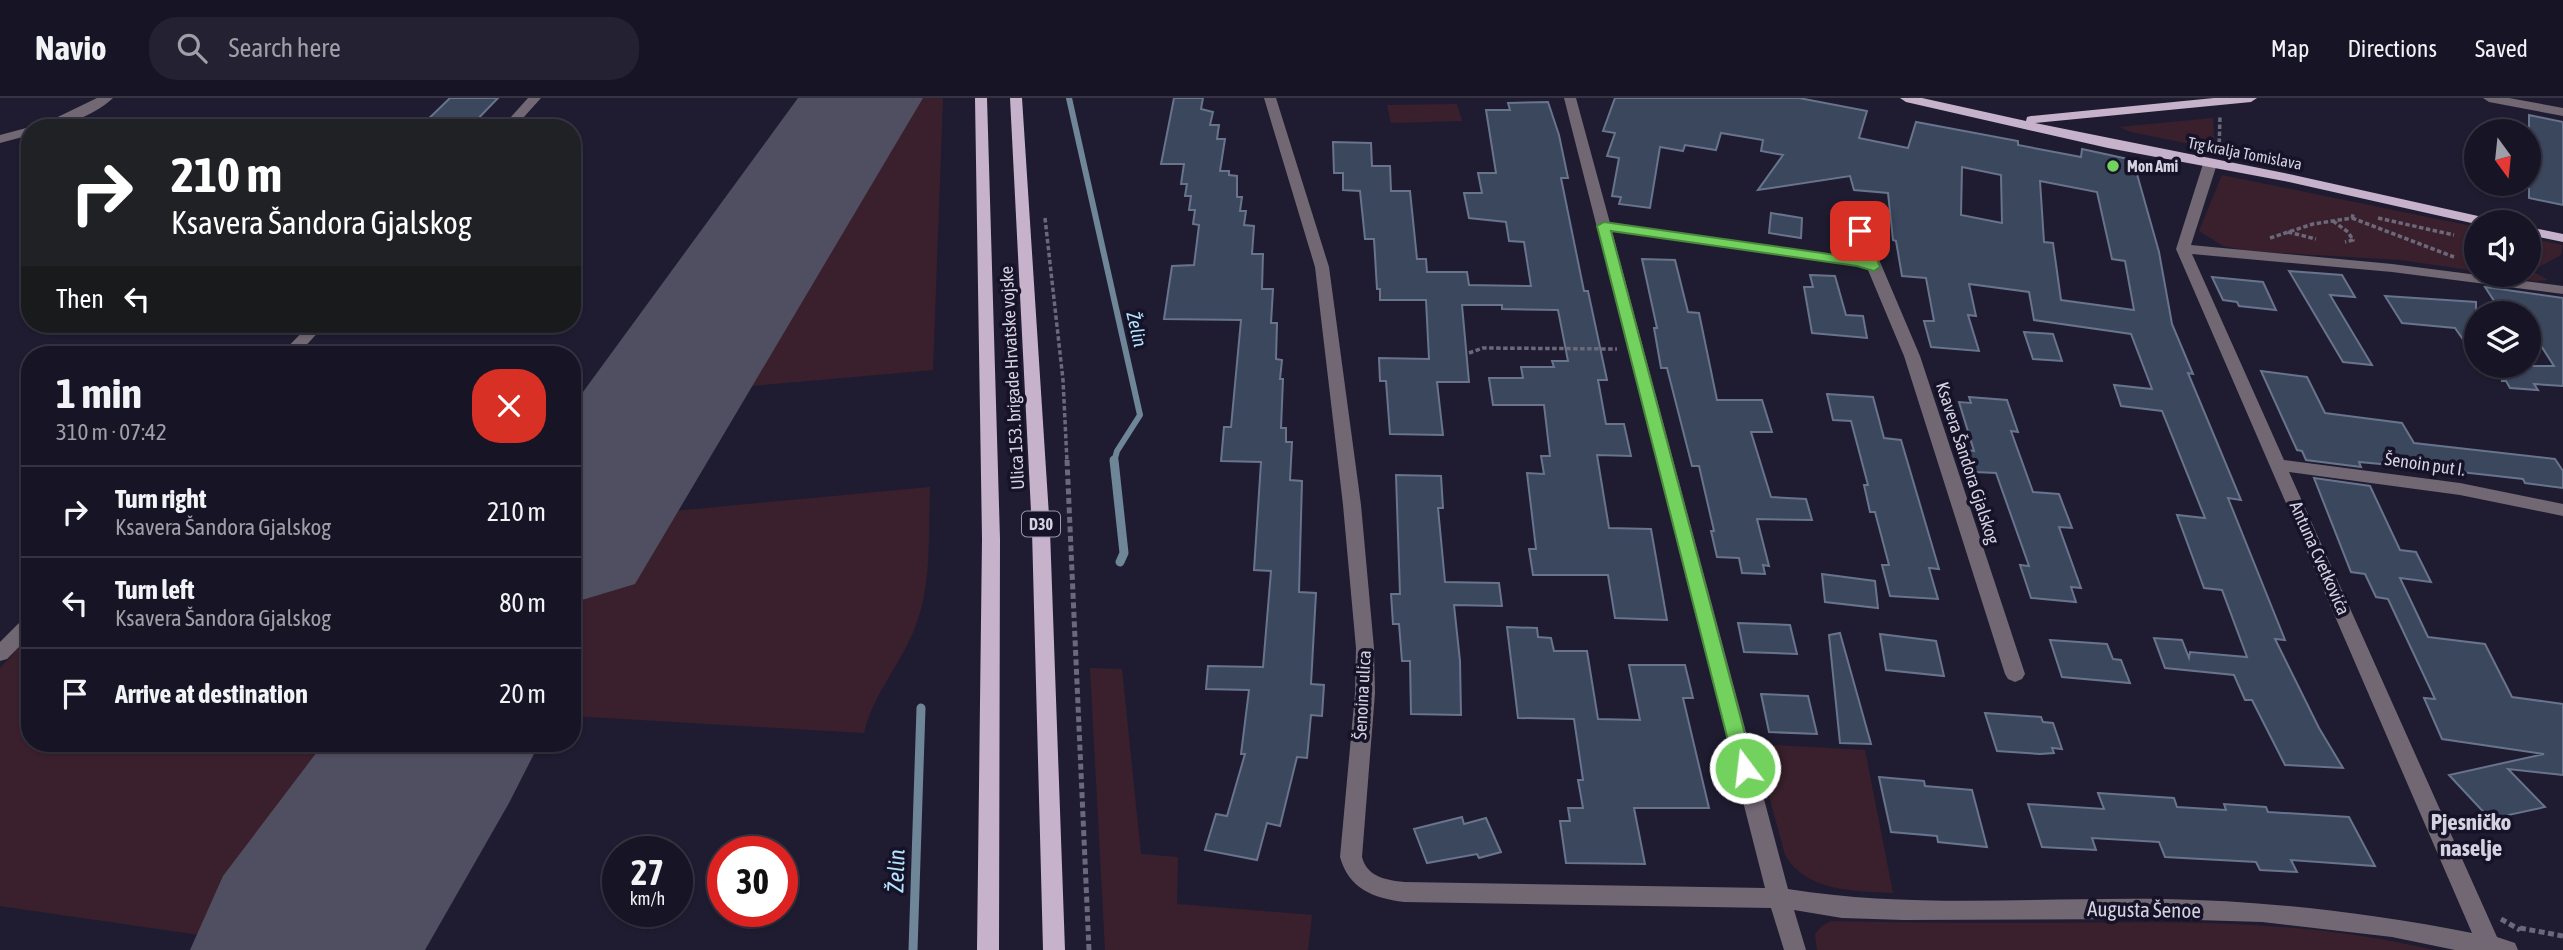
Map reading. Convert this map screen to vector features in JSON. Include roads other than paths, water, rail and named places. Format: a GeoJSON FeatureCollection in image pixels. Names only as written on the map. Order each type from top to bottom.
{"type":"FeatureCollection","features":[{"type":"Feature","properties":{"kind":"main road","name":"Ulica 153. brigade Hrvatske vojske"},"geometry":{"type":"LineString","coordinates":[[981,98],[991,552],[988,950]]}},
{"type":"Feature","properties":{"kind":"main road","name":"Ulica 153. brigade Hrvatske vojske"},"geometry":{"type":"LineString","coordinates":[[1016,98],[1041,531],[1054,950]]}},
{"type":"Feature","properties":{"kind":"main road"},"geometry":{"type":"LineString","coordinates":[[1906,98],[1996,118],[2036,120],[2251,98]]}},
{"type":"Feature","properties":{"kind":"main road"},"geometry":{"type":"LineString","coordinates":[[2091,116],[2081,126],[2086,134],[2099,142]]}},
{"type":"Feature","properties":{"kind":"main road","name":"Trg kralja Tomislava"},"geometry":{"type":"LineString","coordinates":[[1996,118],[2099,142],[2215,158],[2361,196],[2464,217]]}},
{"type":"Feature","properties":{"kind":"main road"},"geometry":{"type":"LineString","coordinates":[[2541,233],[2563,238]]}},
{"type":"Feature","properties":{"kind":"street"},"geometry":{"type":"LineString","coordinates":[[64,119],[107,98]]}},
{"type":"Feature","properties":{"kind":"street"},"geometry":{"type":"LineString","coordinates":[[515,119],[535,98]]}},
{"type":"Feature","properties":{"kind":"street","name":"Šenoina ulica"},"geometry":{"type":"LineString","coordinates":[[1270,98],[1322,267],[1352,505],[1365,648],[1365,693],[1351,857],[1358,875],[1368,884],[1384,890],[1404,892],[1779,898]]}},
{"type":"Feature","properties":{"kind":"street"},"geometry":{"type":"LineString","coordinates":[[1570,98],[1779,898],[1795,950]]}},
{"type":"Feature","properties":{"kind":"street"},"geometry":{"type":"LineString","coordinates":[[2488,98],[2563,112]]}},
{"type":"Feature","properties":{"kind":"street"},"geometry":{"type":"LineString","coordinates":[[0,139],[21,133]]}},
{"type":"Feature","properties":{"kind":"street"},"geometry":{"type":"LineString","coordinates":[[2215,158],[2183,249],[2392,268],[2555,289],[2563,282]]}},
{"type":"Feature","properties":{"kind":"street","name":"Ksavera Šandora Gjalskog"},"geometry":{"type":"LineString","coordinates":[[1853,213],[1912,356],[2015,674]]}},
{"type":"Feature","properties":{"kind":"street"},"geometry":{"type":"LineString","coordinates":[[1604,226],[1860,262],[1874,267]]}},
{"type":"Feature","properties":{"kind":"street","name":"Antuna Cvetkovića"},"geometry":{"type":"LineString","coordinates":[[2183,249],[2496,949]]}},
{"type":"Feature","properties":{"kind":"street"},"geometry":{"type":"LineString","coordinates":[[297,346],[309,333]]}},
{"type":"Feature","properties":{"kind":"street","name":"Šenoin put I."},"geometry":{"type":"LineString","coordinates":[[2280,465],[2460,489],[2563,510]]}},
{"type":"Feature","properties":{"kind":"street"},"geometry":{"type":"LineString","coordinates":[[0,654],[21,633]]}},
{"type":"Feature","properties":{"kind":"street","name":"Augusta Šenoe"},"geometry":{"type":"LineString","coordinates":[[1779,898],[1842,908],[1904,910],[2112,908],[2262,912],[2392,927],[2496,949]]}},
{"type":"Feature","properties":{"kind":"waterway","name":"Želin"},"geometry":{"type":"LineString","coordinates":[[1069,98],[1140,415],[1117,451],[1114,461]]}},
{"type":"Feature","properties":{"kind":"waterway","name":"Želin"},"geometry":{"type":"LineString","coordinates":[[1114,461],[1124,553],[1120,562]]}},
{"type":"Feature","properties":{"kind":"waterway","name":"Želin"},"geometry":{"type":"LineString","coordinates":[[913,950],[921,708]]}},
{"type":"Feature","properties":{"kind":"place","name":"Mon Ami"},"geometry":{"type":"Point","coordinates":[2113,166]}},
{"type":"Feature","properties":{"kind":"district","name":"Pjesničko naselje"},"geometry":{"type":"Point","coordinates":[2471,835]}}]}
